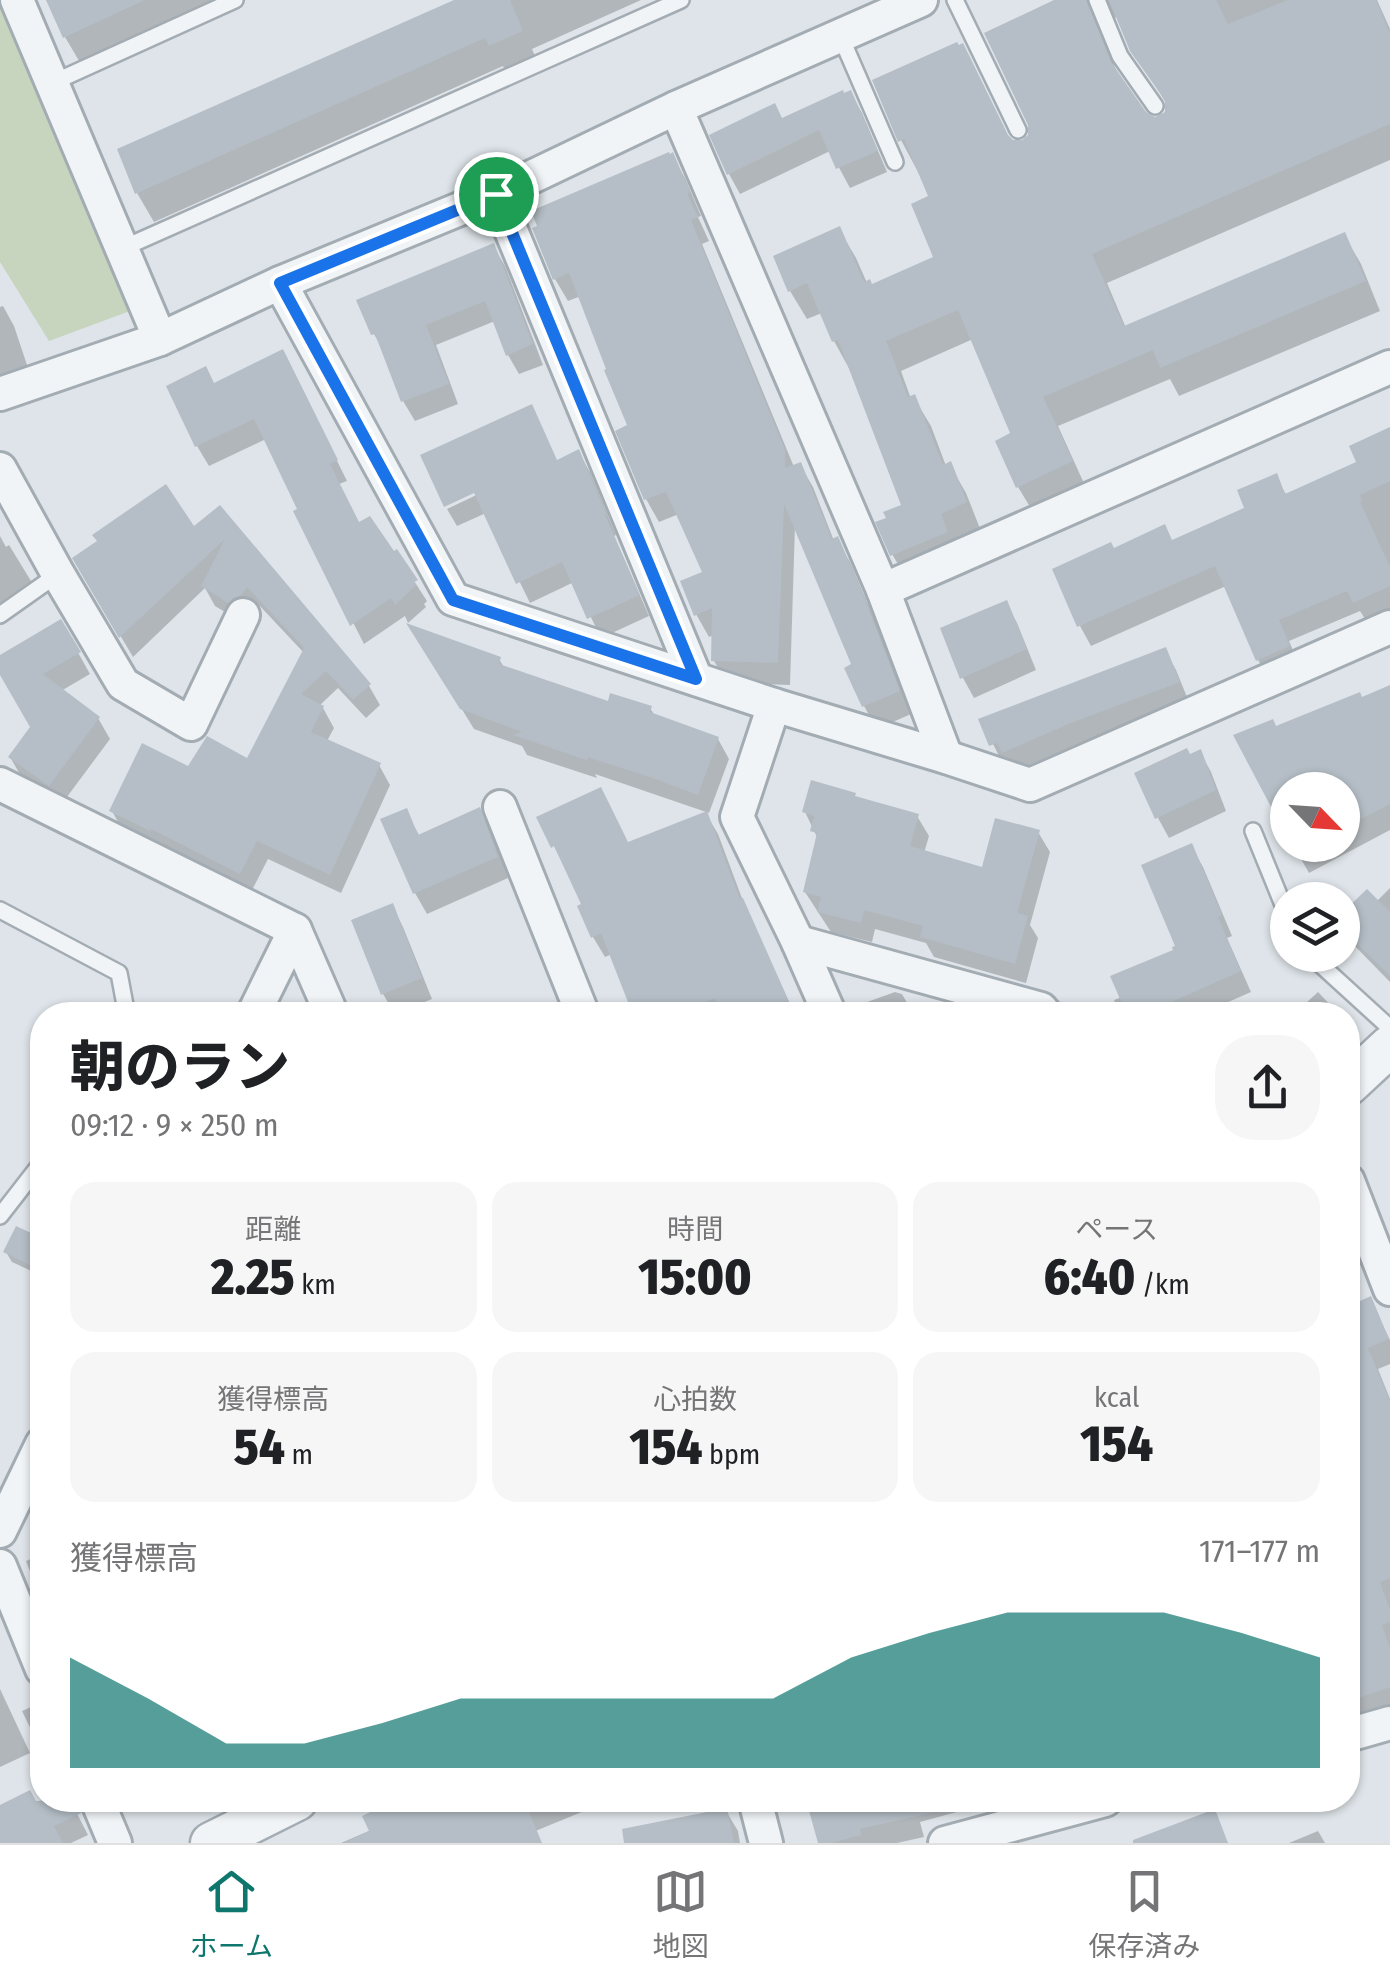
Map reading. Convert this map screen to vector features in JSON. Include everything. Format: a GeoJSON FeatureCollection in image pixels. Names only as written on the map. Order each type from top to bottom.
{"type":"FeatureCollection","features":[{"type":"Feature","properties":{"kind":"street"},"geometry":{"type":"LineString","coordinates":[[16,0],[160,339]]}},
{"type":"Feature","properties":{"kind":"street"},"geometry":{"type":"LineString","coordinates":[[0,394],[160,339],[280,283],[496,194],[676,108],[921,0]]}},
{"type":"Feature","properties":{"kind":"street"},"geometry":{"type":"LineString","coordinates":[[676,108],[882,590],[946,757]]}},
{"type":"Feature","properties":{"kind":"street"},"geometry":{"type":"LineString","coordinates":[[496,194],[696,679]]}},
{"type":"Feature","properties":{"kind":"street"},"geometry":{"type":"LineString","coordinates":[[280,283],[453,600],[1030,786],[1390,627]]}},
{"type":"Feature","properties":{"kind":"street"},"geometry":{"type":"LineString","coordinates":[[882,590],[1390,367]]}},
{"type":"Feature","properties":{"kind":"street"},"geometry":{"type":"LineString","coordinates":[[0,469],[123,684],[192,724],[244,615]]}},
{"type":"Feature","properties":{"kind":"street"},"geometry":{"type":"LineString","coordinates":[[774,705],[737,817],[824,1002]]}},
{"type":"Feature","properties":{"kind":"street"},"geometry":{"type":"LineString","coordinates":[[0,784],[295,930],[326,1002]]}},
{"type":"Feature","properties":{"kind":"street"},"geometry":{"type":"LineString","coordinates":[[500,807],[578,1002]]}},
{"type":"Feature","properties":{"kind":"street"},"geometry":{"type":"LineString","coordinates":[[259,1002],[295,930]]}},
{"type":"Feature","properties":{"kind":"street"},"geometry":{"type":"LineString","coordinates":[[798,942],[1017,1002]]}},
{"type":"Feature","properties":{"kind":"street"},"geometry":{"type":"LineString","coordinates":[[1360,1074],[1390,1046]]}},
{"type":"Feature","properties":{"kind":"street"},"geometry":{"type":"LineString","coordinates":[[1360,1212],[1390,1290]]}},
{"type":"Feature","properties":{"kind":"street"},"geometry":{"type":"LineString","coordinates":[[0,1531],[30,1469]]}},
{"type":"Feature","properties":{"kind":"street"},"geometry":{"type":"LineString","coordinates":[[0,1566],[30,1640]]}},
{"type":"Feature","properties":{"kind":"street"},"geometry":{"type":"LineString","coordinates":[[1360,1731],[1390,1723]]}},
{"type":"Feature","properties":{"kind":"street"},"geometry":{"type":"LineString","coordinates":[[102,1812],[115,1843]]}},
{"type":"Feature","properties":{"kind":"street"},"geometry":{"type":"LineString","coordinates":[[211,1843],[273,1812]]}},
{"type":"Feature","properties":{"kind":"street"},"geometry":{"type":"LineString","coordinates":[[757,1812],[766,1843]]}},
{"type":"Feature","properties":{"kind":"street"},"geometry":{"type":"LineString","coordinates":[[945,1843],[994,1814]]}},
{"type":"Feature","properties":{"kind":"lane"},"geometry":{"type":"LineString","coordinates":[[52,83],[235,0]]}},
{"type":"Feature","properties":{"kind":"lane"},"geometry":{"type":"LineString","coordinates":[[121,249],[681,0]]}},
{"type":"Feature","properties":{"kind":"lane"},"geometry":{"type":"LineString","coordinates":[[955,0],[1018,130]]}},
{"type":"Feature","properties":{"kind":"lane"},"geometry":{"type":"LineString","coordinates":[[1096,0],[1120,56],[1155,106]]}},
{"type":"Feature","properties":{"kind":"lane"},"geometry":{"type":"LineString","coordinates":[[840,36],[896,162]]}},
{"type":"Feature","properties":{"kind":"lane"},"geometry":{"type":"LineString","coordinates":[[0,615],[58,574]]}},
{"type":"Feature","properties":{"kind":"lane"},"geometry":{"type":"LineString","coordinates":[[1252,831],[1273,882]]}},
{"type":"Feature","properties":{"kind":"lane"},"geometry":{"type":"LineString","coordinates":[[0,910],[119,973],[124,1002]]}},
{"type":"Feature","properties":{"kind":"lane"},"geometry":{"type":"LineString","coordinates":[[1329,972],[1390,1028]]}},
{"type":"Feature","properties":{"kind":"lane"},"geometry":{"type":"LineString","coordinates":[[0,1216],[30,1177]]}},
{"type":"Feature","properties":{"kind":"green space"},"geometry":{"type":"Polygon","coordinates":[[[0,0],[130,311],[49,341],[0,262],[0,0]]]}},
{"type":"Feature","properties":{"kind":"building"},"geometry":{"type":"Polygon","coordinates":[[[46,0],[145,0],[63,38],[46,0]]]}},
{"type":"Feature","properties":{"kind":"building"},"geometry":{"type":"Polygon","coordinates":[[[454,0],[510,0],[523,31],[489,46],[485,38],[135,194],[117,149],[454,0]]]}},
{"type":"Feature","properties":{"kind":"building"},"geometry":{"type":"Polygon","coordinates":[[[1054,0],[1086,0],[1111,62],[1146,112],[1155,117],[1165,112],[1165,100],[1130,51],[1109,0],[1216,0],[1228,24],[1288,0],[1376,0],[1390,33],[1390,124],[1092,254],[1124,326],[1345,232],[1366,281],[1160,368],[1153,350],[1043,397],[1073,461],[1016,488],[995,441],[1010,433],[958,310],[886,341],[908,397],[915,394],[943,465],[951,461],[967,502],[941,514],[948,532],[890,556],[875,522],[886,518],[883,512],[901,505],[838,340],[832,342],[807,283],[788,292],[773,256],[840,226],[864,282],[870,279],[872,284],[933,257],[911,204],[928,196],[904,139],[898,142],[872,80],[957,42],[963,43],[1008,135],[1013,140],[1022,140],[1028,135],[1028,125],[984,33],[1054,0]]]}},
{"type":"Feature","properties":{"kind":"building"},"geometry":{"type":"Polygon","coordinates":[[[843,90],[851,90],[878,151],[836,169],[819,130],[727,175],[709,135],[775,103],[782,118],[843,90]]]}},
{"type":"Feature","properties":{"kind":"building"},"geometry":{"type":"Polygon","coordinates":[[[673,152],[690,192],[687,194],[698,217],[691,220],[785,450],[785,468],[801,462],[832,539],[838,536],[900,691],[862,707],[844,668],[851,664],[784,504],[778,663],[711,661],[712,608],[694,616],[680,581],[702,572],[666,492],[644,500],[615,431],[627,425],[569,273],[553,280],[532,228],[537,226],[531,211],[673,152]]]}},
{"type":"Feature","properties":{"kind":"building"},"geometry":{"type":"Polygon","coordinates":[[[494,243],[533,344],[506,356],[485,301],[426,325],[449,384],[401,402],[375,334],[371,335],[356,300],[494,243]]]}},
{"type":"Feature","properties":{"kind":"building"},"geometry":{"type":"Polygon","coordinates":[[[283,349],[338,460],[330,464],[359,522],[370,516],[418,580],[395,605],[391,598],[350,626],[293,511],[297,509],[254,419],[195,447],[166,386],[206,366],[214,383],[283,349]]]}},
{"type":"Feature","properties":{"kind":"building"},"geometry":{"type":"Polygon","coordinates":[[[532,404],[557,460],[579,449],[640,595],[587,619],[562,562],[516,584],[474,493],[444,507],[420,455],[532,404]]]}},
{"type":"Feature","properties":{"kind":"building"},"geometry":{"type":"Polygon","coordinates":[[[1390,427],[1390,481],[1360,495],[1360,502],[1390,567],[1390,586],[1353,603],[1347,591],[1279,620],[1290,646],[1256,661],[1215,566],[1077,627],[1052,569],[1111,542],[1114,548],[1165,524],[1172,540],[1244,508],[1237,490],[1277,473],[1285,494],[1356,462],[1349,446],[1390,427]]]}},
{"type":"Feature","properties":{"kind":"building"},"geometry":{"type":"Polygon","coordinates":[[[166,484],[194,526],[220,505],[371,684],[353,700],[326,671],[301,694],[324,706],[311,732],[381,763],[330,875],[257,841],[240,874],[109,811],[142,743],[188,766],[207,736],[247,758],[304,648],[247,587],[228,603],[201,586],[225,539],[119,638],[72,558],[97,541],[92,535],[166,484]]]}},
{"type":"Feature","properties":{"kind":"building"},"geometry":{"type":"Polygon","coordinates":[[[1007,600],[1027,649],[960,679],[940,628],[1007,600]]]}},
{"type":"Feature","properties":{"kind":"building"},"geometry":{"type":"Polygon","coordinates":[[[61,619],[81,652],[43,674],[100,717],[49,786],[8,757],[30,727],[0,675],[0,655],[61,619]]]}},
{"type":"Feature","properties":{"kind":"building"},"geometry":{"type":"Polygon","coordinates":[[[406,623],[501,657],[499,664],[608,701],[610,693],[652,706],[650,712],[719,737],[698,795],[513,735],[522,732],[460,709],[406,623]]]}},
{"type":"Feature","properties":{"kind":"building"},"geometry":{"type":"Polygon","coordinates":[[[1166,647],[1180,682],[1002,753],[997,743],[989,746],[978,719],[1166,647]]]}},
{"type":"Feature","properties":{"kind":"building"},"geometry":{"type":"Polygon","coordinates":[[[1390,685],[1390,804],[1360,820],[1360,772],[1270,772],[1270,805],[1233,735],[1273,719],[1276,726],[1360,692],[1362,697],[1390,685]]]}},
{"type":"Feature","properties":{"kind":"building"},"geometry":{"type":"Polygon","coordinates":[[[1187,748],[1190,754],[1201,749],[1216,790],[1155,819],[1134,773],[1187,748]]]}},
{"type":"Feature","properties":{"kind":"building"},"geometry":{"type":"Polygon","coordinates":[[[811,780],[919,814],[910,846],[982,867],[995,818],[1040,830],[1017,913],[1028,916],[1015,964],[920,937],[923,926],[864,910],[861,923],[817,912],[821,897],[803,892],[817,833],[810,831],[814,816],[802,812],[811,780]]]}},
{"type":"Feature","properties":{"kind":"building"},"geometry":{"type":"Polygon","coordinates":[[[601,787],[628,842],[707,811],[740,899],[743,898],[789,1002],[717,1002],[715,998],[706,1002],[628,1002],[601,933],[591,938],[577,906],[581,904],[536,817],[601,787]]]}},
{"type":"Feature","properties":{"kind":"building"},"geometry":{"type":"Polygon","coordinates":[[[480,807],[498,857],[413,894],[380,819],[407,808],[418,835],[480,807]]]}},
{"type":"Feature","properties":{"kind":"building"},"geometry":{"type":"Polygon","coordinates":[[[1192,843],[1241,971],[1171,1002],[1121,1002],[1110,976],[1175,946],[1141,865],[1192,843]]]}},
{"type":"Feature","properties":{"kind":"building"},"geometry":{"type":"Polygon","coordinates":[[[1367,889],[1390,912],[1390,976],[1360,947],[1360,896],[1367,889]]]}},
{"type":"Feature","properties":{"kind":"building"},"geometry":{"type":"Polygon","coordinates":[[[393,903],[422,978],[381,995],[351,920],[393,903]]]}},
{"type":"Feature","properties":{"kind":"building"},"geometry":{"type":"Polygon","coordinates":[[[16,1226],[30,1232],[30,1265],[3,1252],[16,1226]]]}},
{"type":"Feature","properties":{"kind":"building"},"geometry":{"type":"Polygon","coordinates":[[[1371,1296],[1389,1339],[1368,1348],[1390,1401],[1390,1578],[1380,1582],[1390,1610],[1390,1622],[1382,1625],[1390,1648],[1390,1687],[1360,1698],[1360,1301],[1371,1296]]]}},
{"type":"Feature","properties":{"kind":"building"},"geometry":{"type":"Polygon","coordinates":[[[30,1790],[30,1812],[81,1813],[54,1826],[63,1843],[0,1843],[0,1805],[30,1790]]]}},
{"type":"Feature","properties":{"kind":"building"},"geometry":{"type":"Polygon","coordinates":[[[370,1812],[529,1812],[542,1843],[344,1843],[369,1831],[362,1816],[370,1812]]]}},
{"type":"Feature","properties":{"kind":"building"},"geometry":{"type":"Polygon","coordinates":[[[707,1812],[728,1812],[734,1843],[624,1843],[622,1829],[707,1812]]]}},
{"type":"Feature","properties":{"kind":"building"},"geometry":{"type":"Polygon","coordinates":[[[809,1812],[934,1812],[860,1829],[861,1835],[818,1843],[809,1812]]]}},
{"type":"Feature","properties":{"kind":"building"},"geometry":{"type":"Polygon","coordinates":[[[1216,1812],[1228,1843],[1133,1843],[1216,1812]]]}},
{"type":"Feature","properties":{"kind":"route"},"geometry":{"type":"LineString","coordinates":[[496,194],[696,679],[453,600],[280,283],[496,194]]}}]}
